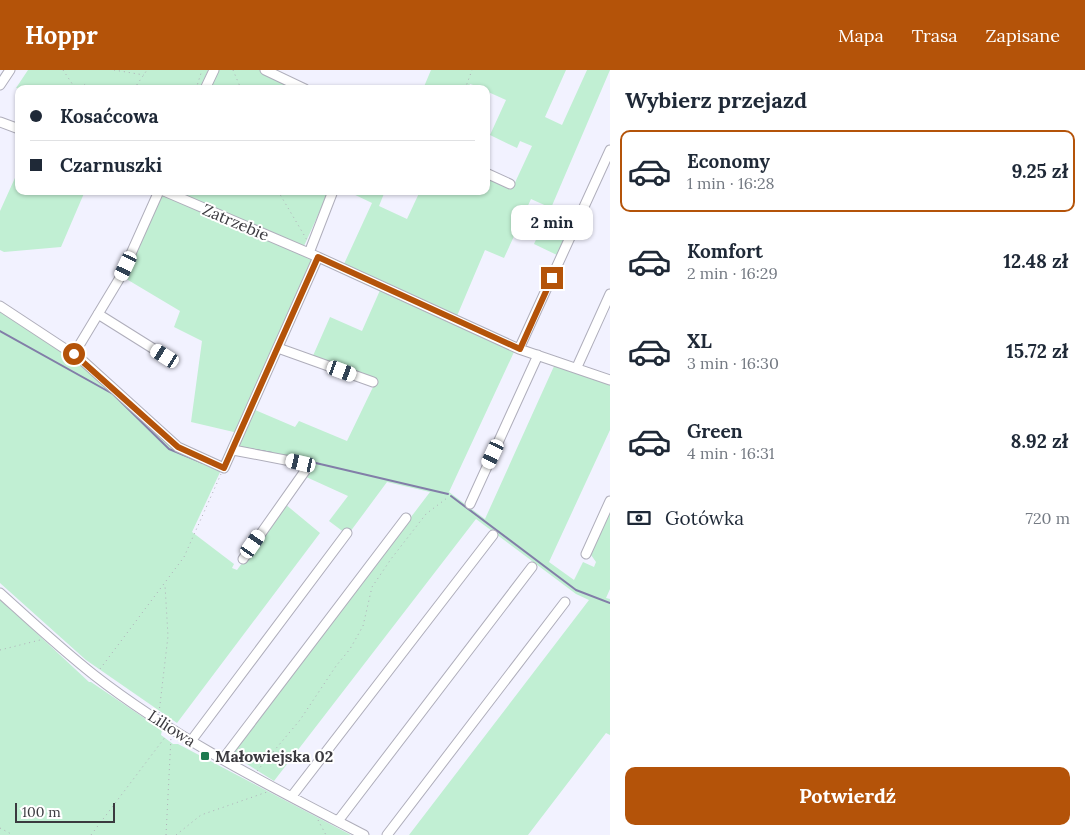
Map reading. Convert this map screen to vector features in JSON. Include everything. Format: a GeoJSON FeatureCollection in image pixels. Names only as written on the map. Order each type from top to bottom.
{"type":"FeatureCollection","features":[{"type":"Feature","properties":{"kind":"street"},"geometry":{"type":"LineString","coordinates":[[0,85],[10,70]]}},
{"type":"Feature","properties":{"kind":"street"},"geometry":{"type":"LineString","coordinates":[[207,85],[214,70]]}},
{"type":"Feature","properties":{"kind":"street"},"geometry":{"type":"LineString","coordinates":[[265,70],[297,85]]}},
{"type":"Feature","properties":{"kind":"street"},"geometry":{"type":"LineString","coordinates":[[0,122],[15,128]]}},
{"type":"Feature","properties":{"kind":"street"},"geometry":{"type":"LineString","coordinates":[[520,349],[609,153]]}},
{"type":"Feature","properties":{"kind":"street"},"geometry":{"type":"LineString","coordinates":[[490,176],[510,184]]}},
{"type":"Feature","properties":{"kind":"street"},"geometry":{"type":"LineString","coordinates":[[74,354],[121,276],[157,195]]}},
{"type":"Feature","properties":{"kind":"street","name":"Zatrzebie"},"geometry":{"type":"LineString","coordinates":[[174,195],[310,250],[318,257],[520,349],[577,367],[610,380]]}},
{"type":"Feature","properties":{"kind":"street"},"geometry":{"type":"LineString","coordinates":[[310,250],[331,195]]}},
{"type":"Feature","properties":{"kind":"street"},"geometry":{"type":"LineString","coordinates":[[0,306],[74,354],[178,447],[224,468],[318,257]]}},
{"type":"Feature","properties":{"kind":"street"},"geometry":{"type":"LineString","coordinates":[[577,367],[610,294]]}},
{"type":"Feature","properties":{"kind":"street"},"geometry":{"type":"LineString","coordinates":[[98,314],[165,356]]}},
{"type":"Feature","properties":{"kind":"street"},"geometry":{"type":"LineString","coordinates":[[278,348],[373,382]]}},
{"type":"Feature","properties":{"kind":"street"},"geometry":{"type":"LineString","coordinates":[[470,504],[538,355]]}},
{"type":"Feature","properties":{"kind":"street"},"geometry":{"type":"LineString","coordinates":[[232,450],[301,463],[305,468],[305,471],[243,559]]}},
{"type":"Feature","properties":{"kind":"street"},"geometry":{"type":"LineString","coordinates":[[586,554],[610,501]]}},
{"type":"Feature","properties":{"kind":"street"},"geometry":{"type":"LineString","coordinates":[[223,759],[406,518]]}},
{"type":"Feature","properties":{"kind":"street"},"geometry":{"type":"LineString","coordinates":[[191,741],[347,533]]}},
{"type":"Feature","properties":{"kind":"street"},"geometry":{"type":"LineString","coordinates":[[292,796],[493,535]]}},
{"type":"Feature","properties":{"kind":"street"},"geometry":{"type":"LineString","coordinates":[[338,821],[532,567]]}},
{"type":"Feature","properties":{"kind":"street","name":"Liliowa"},"geometry":{"type":"LineString","coordinates":[[0,592],[48,638],[95,676],[171,729],[364,835]]}},
{"type":"Feature","properties":{"kind":"street"},"geometry":{"type":"LineString","coordinates":[[387,835],[565,602]]}},
{"type":"Feature","properties":{"kind":"path"},"geometry":{"type":"LineString","coordinates":[[63,70],[72,85]]}},
{"type":"Feature","properties":{"kind":"path"},"geometry":{"type":"LineString","coordinates":[[114,70],[144,75]]}},
{"type":"Feature","properties":{"kind":"path"},"geometry":{"type":"LineString","coordinates":[[137,85],[147,70]]}},
{"type":"Feature","properties":{"kind":"path"},"geometry":{"type":"LineString","coordinates":[[197,85],[202,70]]}},
{"type":"Feature","properties":{"kind":"path"},"geometry":{"type":"LineString","coordinates":[[233,70],[239,85]]}},
{"type":"Feature","properties":{"kind":"path"},"geometry":{"type":"LineString","coordinates":[[466,85],[472,70]]}},
{"type":"Feature","properties":{"kind":"path"},"geometry":{"type":"LineString","coordinates":[[280,195],[310,250]]}},
{"type":"Feature","properties":{"kind":"path"},"geometry":{"type":"LineString","coordinates":[[95,676],[184,558],[224,468]]}},
{"type":"Feature","properties":{"kind":"path"},"geometry":{"type":"LineString","coordinates":[[254,776],[300,720],[336,666],[350,649],[363,626],[372,587],[391,559],[426,514],[447,498]]}},
{"type":"Feature","properties":{"kind":"path"},"geometry":{"type":"LineString","coordinates":[[158,720],[168,636],[165,584]]}},
{"type":"Feature","properties":{"kind":"path"},"geometry":{"type":"LineString","coordinates":[[0,650],[48,638]]}},
{"type":"Feature","properties":{"kind":"path"},"geometry":{"type":"LineString","coordinates":[[91,835],[171,729]]}},
{"type":"Feature","properties":{"kind":"path"},"geometry":{"type":"LineString","coordinates":[[166,835],[171,729]]}},
{"type":"Feature","properties":{"kind":"path"},"geometry":{"type":"LineString","coordinates":[[176,835],[202,815],[278,788]]}},
{"type":"Feature","properties":{"kind":"path"},"geometry":{"type":"LineString","coordinates":[[0,828],[13,835]]}},
{"type":"Feature","properties":{"kind":"green space"},"geometry":{"type":"Polygon","coordinates":[[[28,70],[208,70],[202,85],[18,85],[28,70]]]}},
{"type":"Feature","properties":{"kind":"green space"},"geometry":{"type":"Polygon","coordinates":[[[215,70],[260,70],[292,85],[209,85],[215,70]]]}},
{"type":"Feature","properties":{"kind":"green space"},"geometry":{"type":"Polygon","coordinates":[[[431,70],[566,70],[545,117],[562,125],[587,70],[610,70],[551,208],[531,199],[504,258],[485,250],[457,316],[344,264],[372,203],[355,195],[383,195],[379,206],[407,219],[418,195],[490,195],[490,179],[512,189],[532,146],[520,141],[517,148],[490,135],[506,100],[490,93],[490,85],[425,85],[431,70]]]}},
{"type":"Feature","properties":{"kind":"green space"},"geometry":{"type":"Polygon","coordinates":[[[15,178],[15,195],[83,195],[61,247],[4,252],[0,250],[0,211],[15,178]]]}},
{"type":"Feature","properties":{"kind":"green space"},"geometry":{"type":"Polygon","coordinates":[[[168,195],[314,260],[238,433],[191,422],[202,341],[174,327],[180,311],[123,277],[159,197],[168,195]]]}},
{"type":"Feature","properties":{"kind":"green space"},"geometry":{"type":"Polygon","coordinates":[[[181,195],[327,195],[304,246],[181,195]]]}},
{"type":"Feature","properties":{"kind":"green space"},"geometry":{"type":"Polygon","coordinates":[[[545,220],[571,231],[559,256],[534,244],[545,220]]]}},
{"type":"Feature","properties":{"kind":"green space"},"geometry":{"type":"Polygon","coordinates":[[[381,288],[514,352],[449,492],[485,519],[555,364],[610,384],[610,430],[549,562],[574,580],[583,562],[594,567],[596,562],[591,555],[610,512],[610,589],[606,598],[610,599],[610,735],[606,733],[528,835],[409,835],[589,600],[576,594],[476,519],[274,781],[231,754],[430,492],[387,482],[350,532],[345,533],[329,521],[348,496],[304,476],[308,471],[306,464],[236,447],[253,409],[295,427],[299,421],[347,441],[374,385],[312,358],[330,317],[362,331],[381,288]]]}},
{"type":"Feature","properties":{"kind":"green space"},"geometry":{"type":"Polygon","coordinates":[[[0,309],[79,363],[145,423],[222,468],[192,532],[234,564],[232,568],[237,570],[285,504],[320,533],[177,723],[86,660],[0,583],[0,309]]]}},
{"type":"Feature","properties":{"kind":"green space"},"geometry":{"type":"Polygon","coordinates":[[[0,599],[89,682],[162,730],[161,735],[173,744],[178,744],[351,835],[0,835],[0,599]]]}},
{"type":"Feature","properties":{"kind":"waterway"},"geometry":{"type":"LineString","coordinates":[[0,331],[113,394],[169,449],[203,463]]}},
{"type":"Feature","properties":{"kind":"waterway"},"geometry":{"type":"LineString","coordinates":[[238,447],[272,453]]}},
{"type":"Feature","properties":{"kind":"waterway"},"geometry":{"type":"LineString","coordinates":[[303,460],[448,494]]}},
{"type":"Feature","properties":{"kind":"waterway"},"geometry":{"type":"LineString","coordinates":[[451,496],[576,590],[610,603]]}},
{"type":"Feature","properties":{"kind":"place","name":"Małowiejska 02"},"geometry":{"type":"Point","coordinates":[205,756]}},
{"type":"Feature","properties":{"kind":"route"},"geometry":{"type":"LineString","coordinates":[[74,354],[178,447],[224,468],[318,257],[520,349],[552,278]]}}]}
